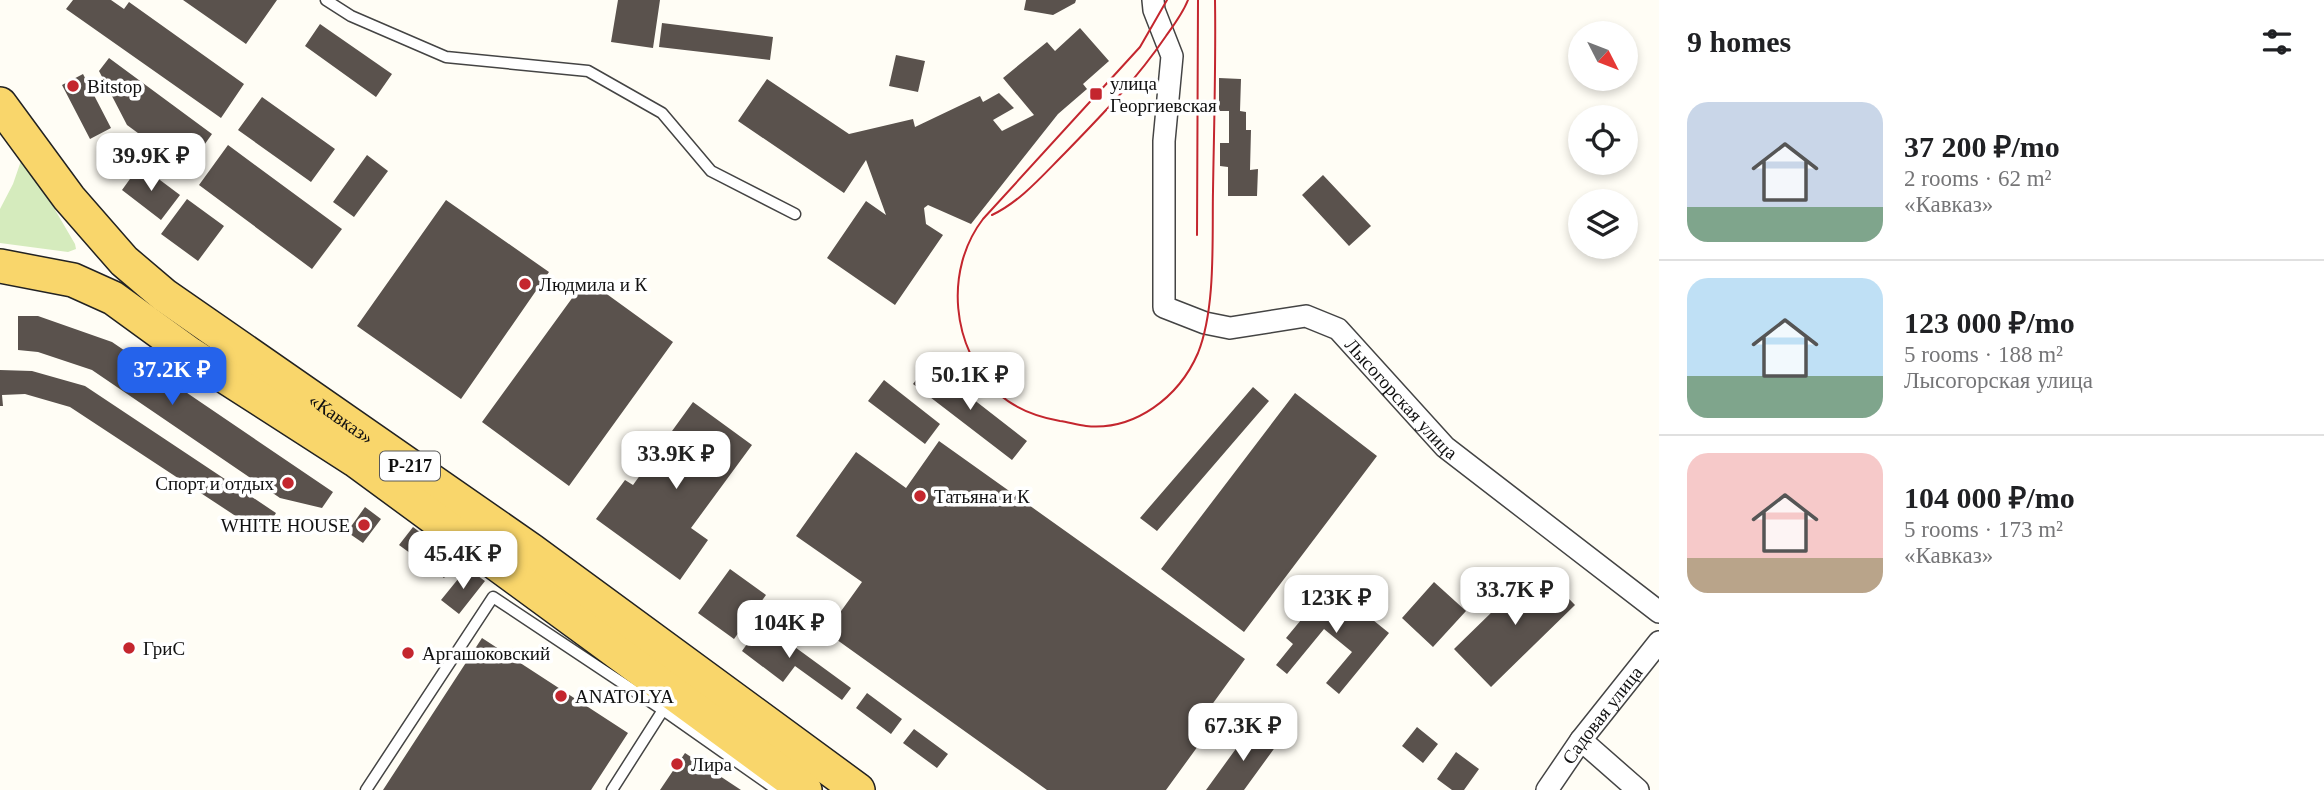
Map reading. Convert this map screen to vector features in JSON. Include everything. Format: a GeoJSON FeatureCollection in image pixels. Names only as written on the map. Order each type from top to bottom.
{"type":"FeatureCollection","features":[{"type":"Feature","properties":{"kind":"main road","name":"«Кавказ»"},"geometry":{"type":"LineString","coordinates":[[0,104],[69,198],[124,261],[164,295],[531,550],[858,790]]}},
{"type":"Feature","properties":{"kind":"main road","name":"«Кавказ»"},"geometry":{"type":"LineString","coordinates":[[0,266],[73,280],[113,298],[190,354],[355,460],[805,790]]}},
{"type":"Feature","properties":{"kind":"street","name":"Лысогорская улица"},"geometry":{"type":"LineString","coordinates":[[1153,0],[1154,10],[1172,56],[1164,141],[1164,307],[1205,323],[1230,328],[1306,316],[1338,329],[1445,447],[1659,612]]}},
{"type":"Feature","properties":{"kind":"street","name":"Садовая улица"},"geometry":{"type":"LineString","coordinates":[[1547,790],[1581,740],[1659,642]]}},
{"type":"Feature","properties":{"kind":"street"},"geometry":{"type":"LineString","coordinates":[[1581,740],[1638,790]]}},
{"type":"Feature","properties":{"kind":"lane"},"geometry":{"type":"LineString","coordinates":[[326,0],[351,16],[446,57],[588,71],[662,113],[711,171],[795,214]]}},
{"type":"Feature","properties":{"kind":"lane"},"geometry":{"type":"LineString","coordinates":[[348,0],[351,16]]}},
{"type":"Feature","properties":{"kind":"lane"},"geometry":{"type":"LineString","coordinates":[[366,790],[493,597],[777,790]]}},
{"type":"Feature","properties":{"kind":"lane"},"geometry":{"type":"LineString","coordinates":[[611,790],[663,710]]}},
{"type":"Feature","properties":{"kind":"green space"},"geometry":{"type":"Polygon","coordinates":[[[22,158],[37,179],[76,249],[68,252],[0,243],[0,209],[22,158]]]}},
{"type":"Feature","properties":{"kind":"building"},"geometry":{"type":"Polygon","coordinates":[[[73,0],[111,0],[124,9],[129,2],[244,84],[221,118],[66,9],[73,0]]]}},
{"type":"Feature","properties":{"kind":"building"},"geometry":{"type":"Polygon","coordinates":[[[183,0],[277,0],[246,44],[183,0]]]}},
{"type":"Feature","properties":{"kind":"building"},"geometry":{"type":"Polygon","coordinates":[[[618,0],[660,0],[653,48],[611,42],[618,0]]]}},
{"type":"Feature","properties":{"kind":"building"},"geometry":{"type":"Polygon","coordinates":[[[1026,0],[1076,0],[1053,15],[1024,10],[1026,0]]]}},
{"type":"Feature","properties":{"kind":"building"},"geometry":{"type":"Polygon","coordinates":[[[662,23],[773,37],[770,60],[659,47],[662,23]]]}},
{"type":"Feature","properties":{"kind":"building"},"geometry":{"type":"Polygon","coordinates":[[[320,24],[392,74],[376,97],[305,46],[320,24]]]}},
{"type":"Feature","properties":{"kind":"building"},"geometry":{"type":"Polygon","coordinates":[[[1080,28],[1109,61],[1083,84],[1087,89],[1058,114],[971,224],[928,205],[924,208],[926,224],[943,235],[895,305],[827,258],[866,201],[886,215],[866,160],[844,193],[738,121],[767,79],[849,134],[913,119],[915,127],[980,96],[983,102],[999,93],[1014,108],[993,120],[1002,131],[1034,115],[1003,78],[1047,42],[1055,51],[1080,28]]]}},
{"type":"Feature","properties":{"kind":"building"},"geometry":{"type":"Polygon","coordinates":[[[896,55],[925,61],[918,92],[889,86],[896,55]]]}},
{"type":"Feature","properties":{"kind":"building"},"geometry":{"type":"Polygon","coordinates":[[[109,58],[212,134],[187,169],[127,125],[99,71],[109,58]]]}},
{"type":"Feature","properties":{"kind":"building"},"geometry":{"type":"Polygon","coordinates":[[[83,74],[111,128],[90,139],[62,85],[83,74]]]}},
{"type":"Feature","properties":{"kind":"building"},"geometry":{"type":"Polygon","coordinates":[[[1219,78],[1241,79],[1240,111],[1246,112],[1246,130],[1251,130],[1250,170],[1258,169],[1257,196],[1228,196],[1228,167],[1220,166],[1220,143],[1229,143],[1229,111],[1219,111],[1219,78]]]}},
{"type":"Feature","properties":{"kind":"building"},"geometry":{"type":"Polygon","coordinates":[[[262,97],[335,149],[311,182],[238,130],[262,97]]]}},
{"type":"Feature","properties":{"kind":"building"},"geometry":{"type":"Polygon","coordinates":[[[228,145],[342,229],[312,269],[199,185],[228,145]]]}},
{"type":"Feature","properties":{"kind":"building"},"geometry":{"type":"Polygon","coordinates":[[[367,155],[388,171],[354,217],[333,202],[367,155]]]}},
{"type":"Feature","properties":{"kind":"building"},"geometry":{"type":"Polygon","coordinates":[[[140,165],[180,195],[161,220],[122,190],[140,165]]]}},
{"type":"Feature","properties":{"kind":"building"},"geometry":{"type":"Polygon","coordinates":[[[1323,175],[1371,226],[1349,246],[1302,195],[1323,175]]]}},
{"type":"Feature","properties":{"kind":"building"},"geometry":{"type":"Polygon","coordinates":[[[187,199],[224,226],[198,261],[161,234],[187,199]]]}},
{"type":"Feature","properties":{"kind":"building"},"geometry":{"type":"Polygon","coordinates":[[[446,200],[549,272],[461,399],[357,326],[446,200]]]}},
{"type":"Feature","properties":{"kind":"building"},"geometry":{"type":"Polygon","coordinates":[[[586,279],[673,342],[569,486],[482,422],[586,279]]]}},
{"type":"Feature","properties":{"kind":"building"},"geometry":{"type":"Polygon","coordinates":[[[18,316],[38,316],[112,342],[333,492],[322,508],[280,498],[92,370],[38,352],[18,350],[18,316]]]}},
{"type":"Feature","properties":{"kind":"building"},"geometry":{"type":"Polygon","coordinates":[[[928,364],[1027,441],[1012,460],[913,384],[928,364]]]}},
{"type":"Feature","properties":{"kind":"building"},"geometry":{"type":"Polygon","coordinates":[[[0,370],[32,371],[85,386],[276,513],[263,534],[70,407],[25,394],[2,395],[3,406],[0,406],[0,370]]]}},
{"type":"Feature","properties":{"kind":"building"},"geometry":{"type":"Polygon","coordinates":[[[884,380],[940,424],[925,444],[868,401],[884,380]]]}},
{"type":"Feature","properties":{"kind":"building"},"geometry":{"type":"Polygon","coordinates":[[[1253,387],[1269,401],[1157,531],[1140,518],[1253,387]]]}},
{"type":"Feature","properties":{"kind":"building"},"geometry":{"type":"Polygon","coordinates":[[[1295,393],[1377,456],[1244,632],[1161,569],[1295,393]]]}},
{"type":"Feature","properties":{"kind":"building"},"geometry":{"type":"Polygon","coordinates":[[[693,402],[752,445],[691,528],[708,540],[680,580],[596,519],[625,480],[633,485],[693,402]]]}},
{"type":"Feature","properties":{"kind":"building"},"geometry":{"type":"Polygon","coordinates":[[[939,441],[1245,659],[1211,706],[1222,713],[1166,790],[1047,790],[826,632],[862,582],[796,536],[856,452],[906,488],[939,441]]]}},
{"type":"Feature","properties":{"kind":"building","name":"WHITE HOUSE"},"geometry":{"type":"Polygon","coordinates":[[[365,507],[381,519],[363,543],[347,532],[365,507]]]}},
{"type":"Feature","properties":{"kind":"building"},"geometry":{"type":"Polygon","coordinates":[[[413,527],[458,561],[444,578],[399,545],[413,527]]]}},
{"type":"Feature","properties":{"kind":"building"},"geometry":{"type":"Polygon","coordinates":[[[1538,567],[1575,605],[1491,687],[1454,649],[1538,567]]]}},
{"type":"Feature","properties":{"kind":"building"},"geometry":{"type":"Polygon","coordinates":[[[467,568],[485,581],[459,614],[441,600],[467,568]]]}},
{"type":"Feature","properties":{"kind":"building"},"geometry":{"type":"Polygon","coordinates":[[[730,569],[766,595],[734,639],[698,613],[730,569]]]}},
{"type":"Feature","properties":{"kind":"building"},"geometry":{"type":"Polygon","coordinates":[[[1434,582],[1466,611],[1433,647],[1402,618],[1434,582]]]}},
{"type":"Feature","properties":{"kind":"building"},"geometry":{"type":"Polygon","coordinates":[[[1330,585],[1389,633],[1339,694],[1326,683],[1352,652],[1324,629],[1287,674],[1276,665],[1293,644],[1286,638],[1330,585]]]}},
{"type":"Feature","properties":{"kind":"building"},"geometry":{"type":"Polygon","coordinates":[[[762,623],[851,688],[842,700],[795,666],[783,682],[742,651],[762,623]]]}},
{"type":"Feature","properties":{"kind":"building"},"geometry":{"type":"Polygon","coordinates":[[[482,638],[628,733],[591,790],[383,790],[482,638]]]}},
{"type":"Feature","properties":{"kind":"building"},"geometry":{"type":"Polygon","coordinates":[[[867,693],[902,719],[891,734],[856,708],[867,693]]]}},
{"type":"Feature","properties":{"kind":"building"},"geometry":{"type":"Polygon","coordinates":[[[1417,727],[1438,744],[1423,763],[1402,746],[1417,727]]]}},
{"type":"Feature","properties":{"kind":"building"},"geometry":{"type":"Polygon","coordinates":[[[1251,728],[1276,746],[1244,790],[1206,790],[1251,728]]]}},
{"type":"Feature","properties":{"kind":"building"},"geometry":{"type":"Polygon","coordinates":[[[914,729],[948,754],[937,768],[903,743],[914,729]]]}},
{"type":"Feature","properties":{"kind":"building"},"geometry":{"type":"Polygon","coordinates":[[[1456,752],[1479,769],[1464,790],[1452,790],[1437,779],[1456,752]]]}},
{"type":"Feature","properties":{"kind":"building"},"geometry":{"type":"Polygon","coordinates":[[[685,753],[741,790],[660,790],[685,753]]]}},
{"type":"Feature","properties":{"kind":"tram line"},"geometry":{"type":"LineString","coordinates":[[1167,0],[1140,47],[983,219],[962,261],[958,308],[962,332],[970,354],[982,375],[998,393],[1019,407],[1043,417],[1083,426],[1104,426],[1138,417],[1167,397],[1190,369],[1198,353],[1208,315],[1212,273],[1215,0]]}},
{"type":"Feature","properties":{"kind":"tram line"},"geometry":{"type":"LineString","coordinates":[[992,215],[1031,187],[1105,111],[1155,52],[1188,0]]}},
{"type":"Feature","properties":{"kind":"tram line"},"geometry":{"type":"LineString","coordinates":[[1197,235],[1198,0]]}},
{"type":"Feature","properties":{"kind":"place","name":"Bitstop"},"geometry":{"type":"Point","coordinates":[73,86]}},
{"type":"Feature","properties":{"kind":"place","name":"улица Георгиевская"},"geometry":{"type":"Point","coordinates":[1096,94]}},
{"type":"Feature","properties":{"kind":"place","name":"Людмила и К"},"geometry":{"type":"Point","coordinates":[525,284]}},
{"type":"Feature","properties":{"kind":"place","name":"Спорт и отдых"},"geometry":{"type":"Point","coordinates":[288,483]}},
{"type":"Feature","properties":{"kind":"place","name":"Татьяна и К"},"geometry":{"type":"Point","coordinates":[920,496]}},
{"type":"Feature","properties":{"kind":"place","name":"WHITE HOUSE"},"geometry":{"type":"Point","coordinates":[364,525]}},
{"type":"Feature","properties":{"kind":"place","name":"ГриС"},"geometry":{"type":"Point","coordinates":[129,648]}},
{"type":"Feature","properties":{"kind":"place","name":"Аргашоковский"},"geometry":{"type":"Point","coordinates":[408,653]}},
{"type":"Feature","properties":{"kind":"place","name":"ANATOLYA"},"geometry":{"type":"Point","coordinates":[561,696]}},
{"type":"Feature","properties":{"kind":"place","name":"Лира"},"geometry":{"type":"Point","coordinates":[677,764]}}]}
